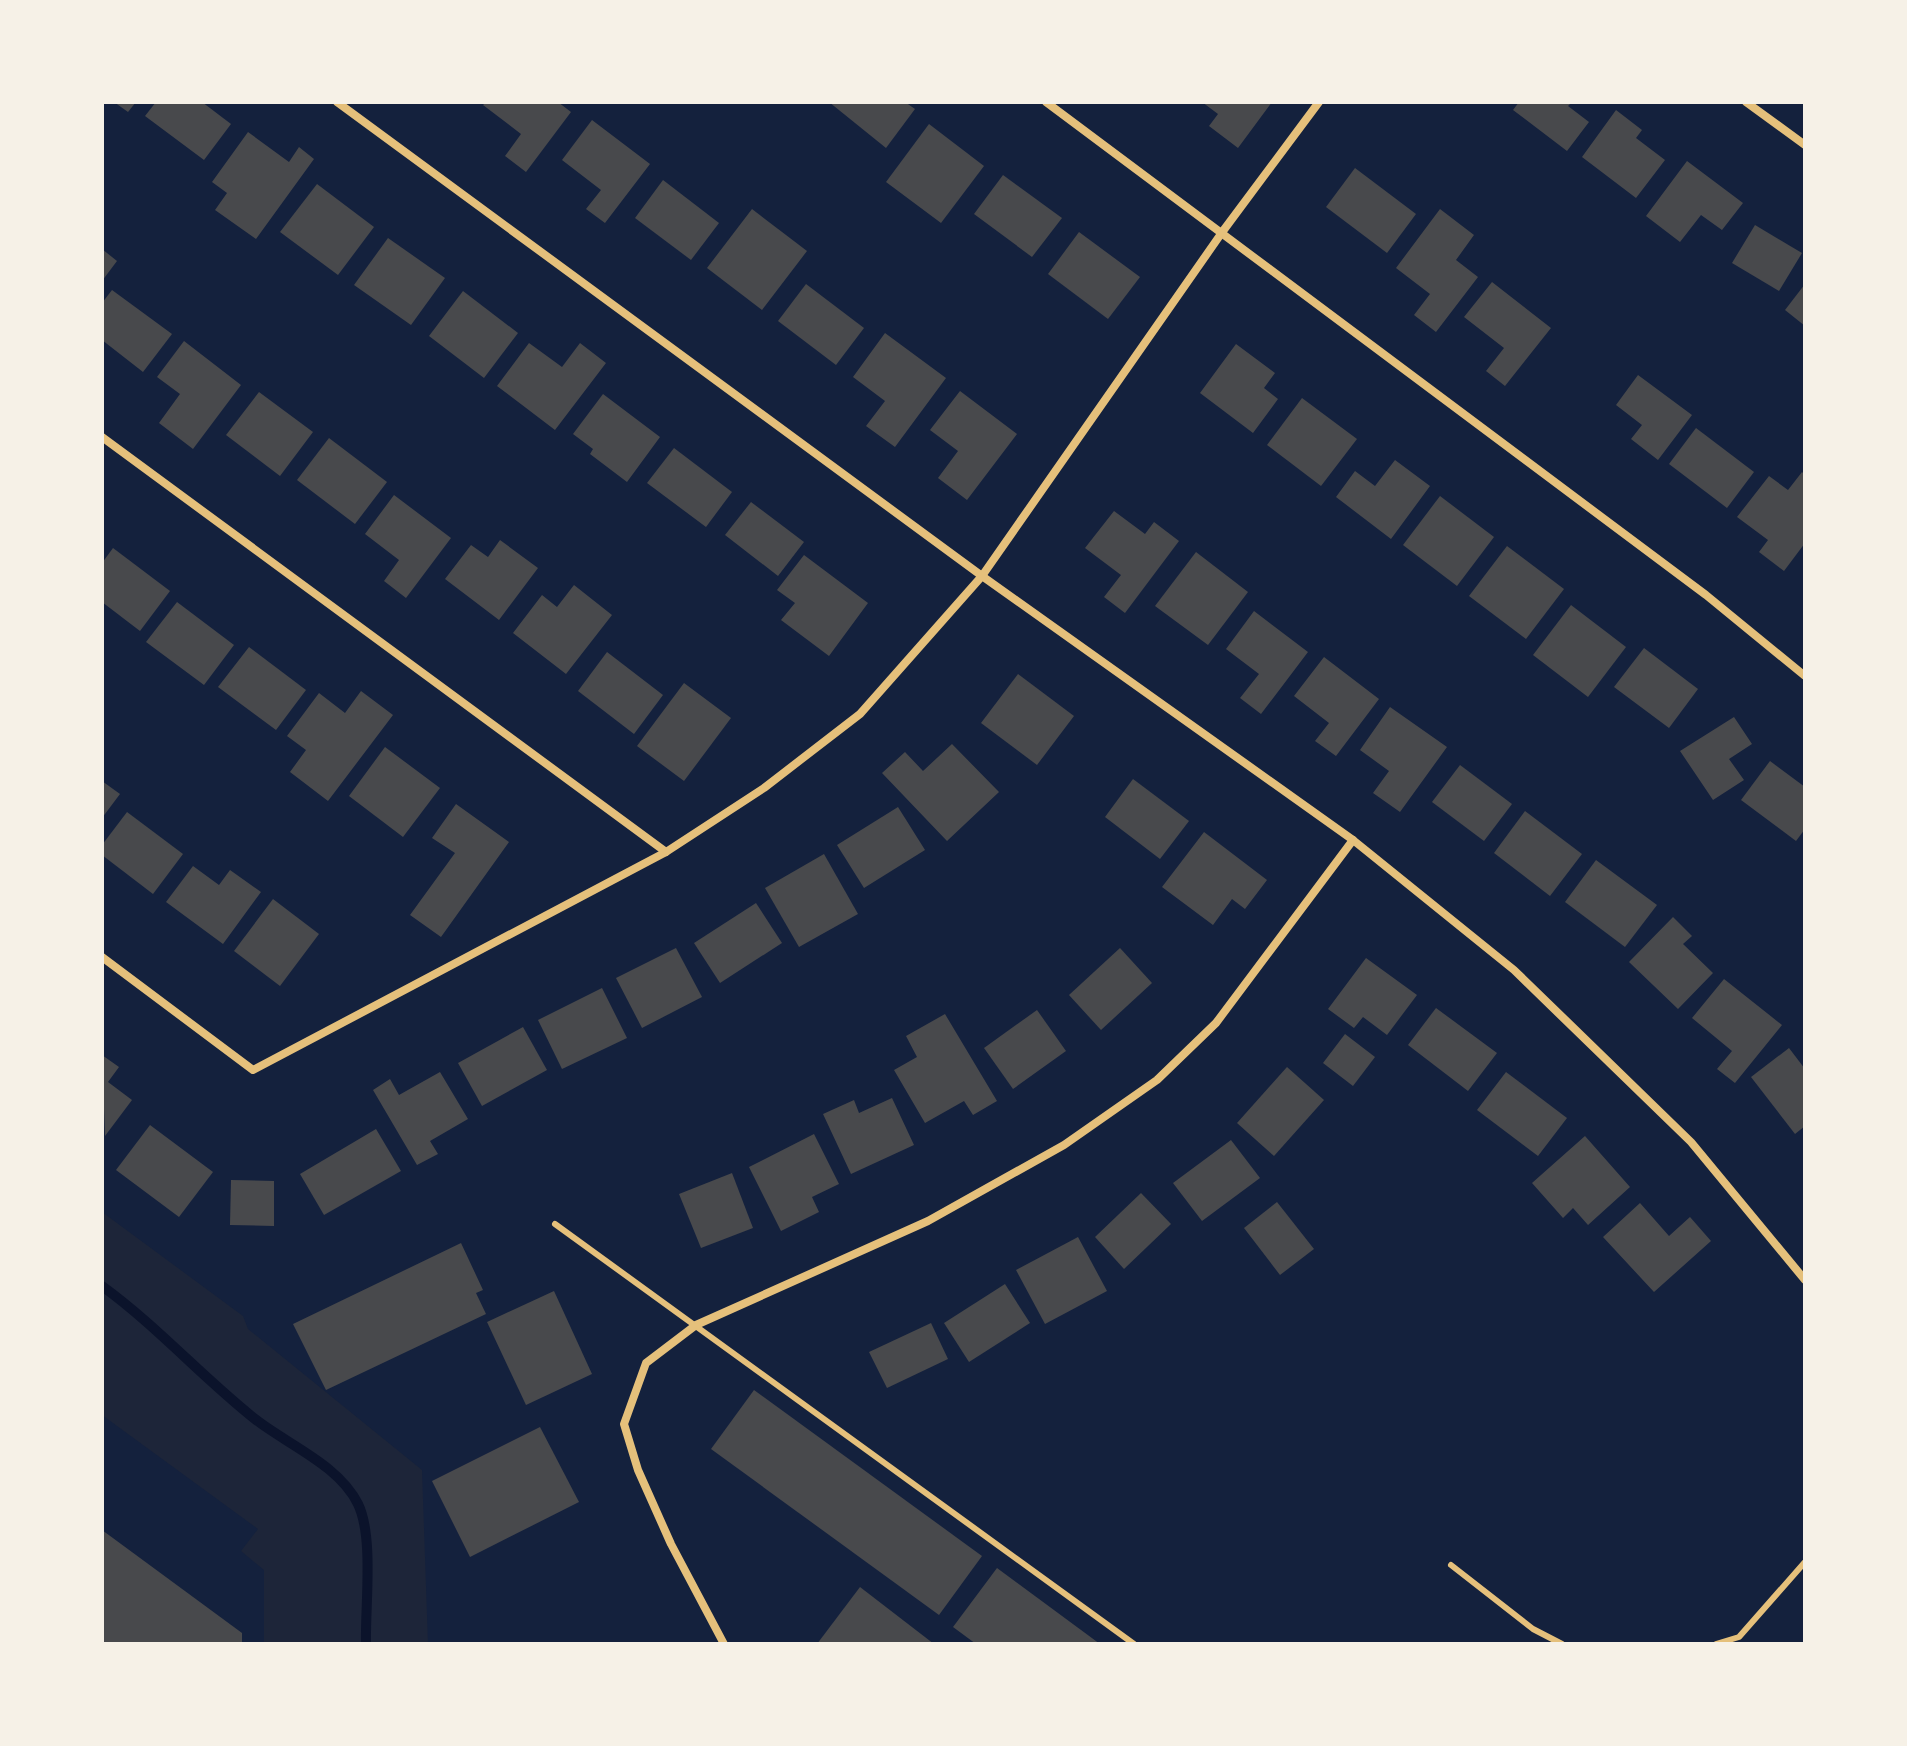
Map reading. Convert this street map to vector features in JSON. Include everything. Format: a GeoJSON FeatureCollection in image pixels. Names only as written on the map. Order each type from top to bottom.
{"type":"FeatureCollection","features":[{"type":"Feature","properties":{"kind":"street"},"geometry":{"type":"LineString","coordinates":[[337,102],[982,576],[1353,840],[1514,970],[1691,1142],[1805,1280]]}},
{"type":"Feature","properties":{"kind":"street"},"geometry":{"type":"LineString","coordinates":[[1046,102],[1223,231],[1706,595],[1805,676]]}},
{"type":"Feature","properties":{"kind":"street"},"geometry":{"type":"LineString","coordinates":[[102,957],[253,1070],[666,852],[764,788],[860,714],[982,576],[1223,231],[1319,102]]}},
{"type":"Feature","properties":{"kind":"street"},"geometry":{"type":"LineString","coordinates":[[1746,102],[1805,145]]}},
{"type":"Feature","properties":{"kind":"street"},"geometry":{"type":"LineString","coordinates":[[102,437],[666,852]]}},
{"type":"Feature","properties":{"kind":"street"},"geometry":{"type":"LineString","coordinates":[[724,1644],[671,1544],[638,1470],[624,1424],[646,1363],[696,1325],[928,1221],[1064,1145],[1157,1080],[1216,1023],[1353,840]]}},
{"type":"Feature","properties":{"kind":"lane"},"geometry":{"type":"LineString","coordinates":[[555,1224],[1134,1644]]}},
{"type":"Feature","properties":{"kind":"lane"},"geometry":{"type":"LineString","coordinates":[[1716,1644],[1739,1637],[1805,1562]]}},
{"type":"Feature","properties":{"kind":"lane"},"geometry":{"type":"LineString","coordinates":[[1451,1565],[1533,1629],[1562,1644]]}},
{"type":"Feature","properties":{"kind":"shaded area"},"geometry":{"type":"Polygon","coordinates":[[[102,1212],[243,1316],[248,1329],[422,1470],[428,1644],[264,1644],[264,1570],[241,1551],[258,1529],[102,1415],[102,1212]]]}},
{"type":"Feature","properties":{"kind":"building"},"geometry":{"type":"Polygon","coordinates":[[[114,102],[136,102],[128,112],[114,102]]]}},
{"type":"Feature","properties":{"kind":"building"},"geometry":{"type":"Polygon","coordinates":[[[156,102],[202,102],[231,124],[204,160],[145,116],[156,102]]]}},
{"type":"Feature","properties":{"kind":"building"},"geometry":{"type":"Polygon","coordinates":[[[486,102],[558,102],[571,112],[526,172],[505,156],[521,134],[483,105],[486,102]]]}},
{"type":"Feature","properties":{"kind":"building"},"geometry":{"type":"Polygon","coordinates":[[[829,102],[905,102],[915,109],[886,148],[829,102]]]}},
{"type":"Feature","properties":{"kind":"building"},"geometry":{"type":"Polygon","coordinates":[[[1202,102],[1272,102],[1238,148],[1209,126],[1218,114],[1202,102]]]}},
{"type":"Feature","properties":{"kind":"building"},"geometry":{"type":"Polygon","coordinates":[[[1519,102],[1572,102],[1568,106],[1589,122],[1567,151],[1513,110],[1519,102]]]}},
{"type":"Feature","properties":{"kind":"building"},"geometry":{"type":"Polygon","coordinates":[[[1616,110],[1642,130],[1636,138],[1665,160],[1636,198],[1582,157],[1616,110]]]}},
{"type":"Feature","properties":{"kind":"building"},"geometry":{"type":"Polygon","coordinates":[[[592,120],[650,164],[605,223],[586,209],[601,190],[562,160],[592,120]]]}},
{"type":"Feature","properties":{"kind":"building"},"geometry":{"type":"Polygon","coordinates":[[[929,124],[984,166],[941,223],[886,182],[929,124]]]}},
{"type":"Feature","properties":{"kind":"building"},"geometry":{"type":"Polygon","coordinates":[[[248,132],[289,162],[299,147],[314,159],[256,239],[215,210],[227,193],[212,182],[248,132]]]}},
{"type":"Feature","properties":{"kind":"building"},"geometry":{"type":"Polygon","coordinates":[[[1687,161],[1743,203],[1722,230],[1701,215],[1680,242],[1646,216],[1687,161]]]}},
{"type":"Feature","properties":{"kind":"building"},"geometry":{"type":"Polygon","coordinates":[[[1355,168],[1416,214],[1387,253],[1326,207],[1355,168]]]}},
{"type":"Feature","properties":{"kind":"building"},"geometry":{"type":"Polygon","coordinates":[[[1003,175],[1062,218],[1032,257],[974,214],[1003,175]]]}},
{"type":"Feature","properties":{"kind":"building"},"geometry":{"type":"Polygon","coordinates":[[[663,180],[719,223],[691,260],[635,218],[663,180]]]}},
{"type":"Feature","properties":{"kind":"building"},"geometry":{"type":"Polygon","coordinates":[[[317,184],[374,227],[338,275],[280,232],[317,184]]]}},
{"type":"Feature","properties":{"kind":"building"},"geometry":{"type":"Polygon","coordinates":[[[752,209],[807,251],[762,310],[707,268],[752,209]]]}},
{"type":"Feature","properties":{"kind":"building"},"geometry":{"type":"Polygon","coordinates":[[[1440,209],[1474,235],[1456,260],[1478,277],[1436,332],[1414,315],[1430,294],[1396,268],[1440,209]]]}},
{"type":"Feature","properties":{"kind":"building"},"geometry":{"type":"Polygon","coordinates":[[[1755,225],[1802,253],[1779,291],[1732,263],[1755,225]]]}},
{"type":"Feature","properties":{"kind":"building"},"geometry":{"type":"Polygon","coordinates":[[[1079,232],[1140,277],[1108,319],[1048,274],[1079,232]]]}},
{"type":"Feature","properties":{"kind":"building"},"geometry":{"type":"Polygon","coordinates":[[[388,238],[445,278],[411,325],[354,285],[388,238]]]}},
{"type":"Feature","properties":{"kind":"building"},"geometry":{"type":"Polygon","coordinates":[[[102,249],[117,261],[102,281],[102,249]]]}},
{"type":"Feature","properties":{"kind":"building"},"geometry":{"type":"Polygon","coordinates":[[[1492,282],[1551,328],[1505,386],[1486,371],[1504,348],[1464,317],[1492,282]]]}},
{"type":"Feature","properties":{"kind":"building"},"geometry":{"type":"Polygon","coordinates":[[[806,284],[864,328],[836,365],[778,321],[806,284]]]}},
{"type":"Feature","properties":{"kind":"building"},"geometry":{"type":"Polygon","coordinates":[[[1805,284],[1805,326],[1785,310],[1805,284]]]}},
{"type":"Feature","properties":{"kind":"building"},"geometry":{"type":"Polygon","coordinates":[[[112,290],[172,334],[143,372],[102,340],[102,303],[112,290]]]}},
{"type":"Feature","properties":{"kind":"building"},"geometry":{"type":"Polygon","coordinates":[[[463,291],[518,333],[484,378],[429,336],[463,291]]]}},
{"type":"Feature","properties":{"kind":"building"},"geometry":{"type":"Polygon","coordinates":[[[885,333],[946,378],[895,447],[866,426],[885,401],[853,377],[885,333]]]}},
{"type":"Feature","properties":{"kind":"building"},"geometry":{"type":"Polygon","coordinates":[[[184,341],[241,385],[193,449],[159,423],[180,394],[157,377],[184,341]]]}},
{"type":"Feature","properties":{"kind":"building"},"geometry":{"type":"Polygon","coordinates":[[[529,343],[562,367],[580,343],[606,363],[555,430],[497,386],[529,343]]]}},
{"type":"Feature","properties":{"kind":"building"},"geometry":{"type":"Polygon","coordinates":[[[1236,344],[1275,373],[1264,388],[1278,399],[1253,433],[1200,393],[1236,344]]]}},
{"type":"Feature","properties":{"kind":"building"},"geometry":{"type":"Polygon","coordinates":[[[1638,375],[1692,415],[1658,460],[1631,439],[1642,425],[1616,405],[1638,375]]]}},
{"type":"Feature","properties":{"kind":"building"},"geometry":{"type":"Polygon","coordinates":[[[960,391],[1017,434],[967,500],[938,478],[958,451],[930,430],[960,391]]]}},
{"type":"Feature","properties":{"kind":"building"},"geometry":{"type":"Polygon","coordinates":[[[259,392],[313,432],[280,476],[226,435],[259,392]]]}},
{"type":"Feature","properties":{"kind":"building"},"geometry":{"type":"Polygon","coordinates":[[[603,394],[660,437],[627,482],[590,454],[593,449],[573,434],[603,394]]]}},
{"type":"Feature","properties":{"kind":"building"},"geometry":{"type":"Polygon","coordinates":[[[1302,398],[1357,439],[1321,486],[1267,445],[1302,398]]]}},
{"type":"Feature","properties":{"kind":"building"},"geometry":{"type":"Polygon","coordinates":[[[1696,428],[1754,472],[1727,508],[1669,464],[1696,428]]]}},
{"type":"Feature","properties":{"kind":"building"},"geometry":{"type":"Polygon","coordinates":[[[329,438],[387,482],[355,524],[297,480],[329,438]]]}},
{"type":"Feature","properties":{"kind":"building"},"geometry":{"type":"Polygon","coordinates":[[[674,448],[732,492],[706,527],[647,483],[674,448]]]}},
{"type":"Feature","properties":{"kind":"building"},"geometry":{"type":"Polygon","coordinates":[[[1395,460],[1430,486],[1391,539],[1336,497],[1355,471],[1375,486],[1395,460]]]}},
{"type":"Feature","properties":{"kind":"building"},"geometry":{"type":"Polygon","coordinates":[[[1802,472],[1805,475],[1805,543],[1784,571],[1759,552],[1768,540],[1737,517],[1769,476],[1788,490],[1802,472]]]}},
{"type":"Feature","properties":{"kind":"building"},"geometry":{"type":"Polygon","coordinates":[[[394,495],[451,538],[406,598],[384,581],[399,560],[365,534],[394,495]]]}},
{"type":"Feature","properties":{"kind":"building"},"geometry":{"type":"Polygon","coordinates":[[[1440,496],[1494,537],[1457,586],[1403,545],[1440,496]]]}},
{"type":"Feature","properties":{"kind":"building"},"geometry":{"type":"Polygon","coordinates":[[[751,502],[804,542],[778,576],[725,535],[751,502]]]}},
{"type":"Feature","properties":{"kind":"building"},"geometry":{"type":"Polygon","coordinates":[[[1114,511],[1145,534],[1154,522],[1179,541],[1125,613],[1104,597],[1121,575],[1085,548],[1114,511]]]}},
{"type":"Feature","properties":{"kind":"building"},"geometry":{"type":"Polygon","coordinates":[[[500,540],[538,568],[499,620],[445,579],[471,545],[488,557],[500,540]]]}},
{"type":"Feature","properties":{"kind":"building"},"geometry":{"type":"Polygon","coordinates":[[[1507,546],[1564,589],[1526,639],[1469,596],[1507,546]]]}},
{"type":"Feature","properties":{"kind":"building"},"geometry":{"type":"Polygon","coordinates":[[[113,548],[170,591],[140,631],[102,602],[102,563],[113,548]]]}},
{"type":"Feature","properties":{"kind":"building"},"geometry":{"type":"Polygon","coordinates":[[[1196,552],[1248,592],[1208,645],[1155,606],[1196,552]]]}},
{"type":"Feature","properties":{"kind":"building"},"geometry":{"type":"Polygon","coordinates":[[[804,555],[868,603],[829,656],[781,620],[795,603],[777,590],[804,555]]]}},
{"type":"Feature","properties":{"kind":"building"},"geometry":{"type":"Polygon","coordinates":[[[574,585],[612,615],[566,674],[513,633],[542,595],[557,607],[574,585]]]}},
{"type":"Feature","properties":{"kind":"building"},"geometry":{"type":"Polygon","coordinates":[[[177,602],[234,645],[204,685],[146,642],[177,602]]]}},
{"type":"Feature","properties":{"kind":"building"},"geometry":{"type":"Polygon","coordinates":[[[1571,605],[1626,647],[1588,697],[1533,655],[1571,605]]]}},
{"type":"Feature","properties":{"kind":"building"},"geometry":{"type":"Polygon","coordinates":[[[1254,611],[1308,652],[1261,714],[1240,698],[1259,674],[1226,649],[1254,611]]]}},
{"type":"Feature","properties":{"kind":"building"},"geometry":{"type":"Polygon","coordinates":[[[249,647],[306,690],[276,730],[218,687],[249,647]]]}},
{"type":"Feature","properties":{"kind":"building"},"geometry":{"type":"Polygon","coordinates":[[[1644,648],[1698,689],[1669,728],[1614,687],[1644,648]]]}},
{"type":"Feature","properties":{"kind":"building"},"geometry":{"type":"Polygon","coordinates":[[[607,652],[663,695],[634,734],[578,691],[607,652]]]}},
{"type":"Feature","properties":{"kind":"building"},"geometry":{"type":"Polygon","coordinates":[[[1324,657],[1379,699],[1336,756],[1315,741],[1329,723],[1294,696],[1324,657]]]}},
{"type":"Feature","properties":{"kind":"building"},"geometry":{"type":"Polygon","coordinates":[[[1018,674],[1074,716],[1037,765],[981,723],[1018,674]]]}},
{"type":"Feature","properties":{"kind":"building"},"geometry":{"type":"Polygon","coordinates":[[[684,683],[731,718],[684,781],[637,746],[684,683]]]}},
{"type":"Feature","properties":{"kind":"building"},"geometry":{"type":"Polygon","coordinates":[[[361,691],[393,715],[328,801],[290,772],[306,750],[287,736],[319,693],[345,713],[361,691]]]}},
{"type":"Feature","properties":{"kind":"building"},"geometry":{"type":"Polygon","coordinates":[[[1390,707],[1447,747],[1400,812],[1373,793],[1389,771],[1360,750],[1390,707]]]}},
{"type":"Feature","properties":{"kind":"building"},"geometry":{"type":"Polygon","coordinates":[[[1734,717],[1752,744],[1729,759],[1744,780],[1713,800],[1680,751],[1734,717]]]}},
{"type":"Feature","properties":{"kind":"building"},"geometry":{"type":"Polygon","coordinates":[[[952,744],[999,792],[947,841],[882,773],[905,752],[923,771],[952,744]]]}},
{"type":"Feature","properties":{"kind":"building"},"geometry":{"type":"Polygon","coordinates":[[[385,747],[440,788],[403,837],[349,796],[385,747]]]}},
{"type":"Feature","properties":{"kind":"building"},"geometry":{"type":"Polygon","coordinates":[[[1770,761],[1805,787],[1805,829],[1796,841],[1741,800],[1770,761]]]}},
{"type":"Feature","properties":{"kind":"building"},"geometry":{"type":"Polygon","coordinates":[[[1460,765],[1512,804],[1484,841],[1432,802],[1460,765]]]}},
{"type":"Feature","properties":{"kind":"building"},"geometry":{"type":"Polygon","coordinates":[[[1133,779],[1189,821],[1160,859],[1105,817],[1133,779]]]}},
{"type":"Feature","properties":{"kind":"building"},"geometry":{"type":"Polygon","coordinates":[[[102,781],[120,794],[102,818],[102,781]]]}},
{"type":"Feature","properties":{"kind":"building"},"geometry":{"type":"Polygon","coordinates":[[[456,804],[509,842],[441,937],[410,915],[455,853],[432,838],[456,804]]]}},
{"type":"Feature","properties":{"kind":"building"},"geometry":{"type":"Polygon","coordinates":[[[898,807],[925,850],[864,888],[837,845],[898,807]]]}},
{"type":"Feature","properties":{"kind":"building"},"geometry":{"type":"Polygon","coordinates":[[[1525,811],[1582,854],[1550,896],[1494,853],[1525,811]]]}},
{"type":"Feature","properties":{"kind":"building"},"geometry":{"type":"Polygon","coordinates":[[[127,812],[183,854],[153,894],[102,855],[102,845],[127,812]]]}},
{"type":"Feature","properties":{"kind":"building"},"geometry":{"type":"Polygon","coordinates":[[[1204,832],[1267,880],[1245,909],[1232,899],[1213,925],[1162,887],[1204,832]]]}},
{"type":"Feature","properties":{"kind":"building"},"geometry":{"type":"Polygon","coordinates":[[[824,854],[858,914],[799,947],[765,888],[824,854]]]}},
{"type":"Feature","properties":{"kind":"building"},"geometry":{"type":"Polygon","coordinates":[[[1596,860],[1657,905],[1625,947],[1565,902],[1596,860]]]}},
{"type":"Feature","properties":{"kind":"building"},"geometry":{"type":"Polygon","coordinates":[[[193,866],[219,885],[230,870],[261,892],[223,944],[166,902],[193,866]]]}},
{"type":"Feature","properties":{"kind":"building"},"geometry":{"type":"Polygon","coordinates":[[[273,899],[319,934],[280,986],[234,951],[273,899]]]}},
{"type":"Feature","properties":{"kind":"building"},"geometry":{"type":"Polygon","coordinates":[[[756,903],[782,943],[720,983],[694,943],[756,903]]]}},
{"type":"Feature","properties":{"kind":"building"},"geometry":{"type":"Polygon","coordinates":[[[1673,917],[1692,936],[1683,944],[1713,973],[1678,1009],[1629,962],[1673,917]]]}},
{"type":"Feature","properties":{"kind":"building"},"geometry":{"type":"Polygon","coordinates":[[[676,948],[702,997],[642,1028],[616,978],[676,948]]]}},
{"type":"Feature","properties":{"kind":"building"},"geometry":{"type":"Polygon","coordinates":[[[1120,948],[1152,983],[1101,1030],[1069,995],[1120,948]]]}},
{"type":"Feature","properties":{"kind":"building"},"geometry":{"type":"Polygon","coordinates":[[[1366,958],[1417,995],[1387,1035],[1363,1017],[1354,1028],[1328,1009],[1366,958]]]}},
{"type":"Feature","properties":{"kind":"building"},"geometry":{"type":"Polygon","coordinates":[[[1724,979],[1782,1025],[1735,1083],[1717,1069],[1732,1051],[1692,1018],[1724,979]]]}},
{"type":"Feature","properties":{"kind":"building"},"geometry":{"type":"Polygon","coordinates":[[[602,988],[627,1038],[562,1069],[538,1020],[602,988]]]}},
{"type":"Feature","properties":{"kind":"building"},"geometry":{"type":"Polygon","coordinates":[[[1436,1008],[1497,1053],[1468,1091],[1408,1045],[1436,1008]]]}},
{"type":"Feature","properties":{"kind":"building"},"geometry":{"type":"Polygon","coordinates":[[[1037,1010],[1066,1051],[1013,1089],[984,1048],[1037,1010]]]}},
{"type":"Feature","properties":{"kind":"building"},"geometry":{"type":"Polygon","coordinates":[[[945,1014],[997,1101],[973,1115],[964,1101],[925,1123],[894,1070],[917,1057],[906,1036],[945,1014]]]}},
{"type":"Feature","properties":{"kind":"building"},"geometry":{"type":"Polygon","coordinates":[[[523,1027],[547,1070],[482,1106],[458,1063],[523,1027]]]}},
{"type":"Feature","properties":{"kind":"building"},"geometry":{"type":"Polygon","coordinates":[[[1345,1034],[1375,1057],[1353,1086],[1323,1063],[1345,1034]]]}},
{"type":"Feature","properties":{"kind":"building"},"geometry":{"type":"Polygon","coordinates":[[[1789,1048],[1805,1069],[1805,1126],[1795,1134],[1751,1077],[1789,1048]]]}},
{"type":"Feature","properties":{"kind":"building"},"geometry":{"type":"Polygon","coordinates":[[[102,1055],[119,1067],[108,1082],[132,1100],[105,1136],[102,1055]]]}},
{"type":"Feature","properties":{"kind":"building"},"geometry":{"type":"Polygon","coordinates":[[[1287,1067],[1324,1100],[1274,1156],[1237,1123],[1287,1067]]]}},
{"type":"Feature","properties":{"kind":"building"},"geometry":{"type":"Polygon","coordinates":[[[440,1072],[468,1119],[430,1141],[438,1154],[417,1165],[373,1090],[390,1079],[399,1095],[440,1072]]]}},
{"type":"Feature","properties":{"kind":"building"},"geometry":{"type":"Polygon","coordinates":[[[1506,1072],[1567,1118],[1538,1156],[1477,1110],[1506,1072]]]}},
{"type":"Feature","properties":{"kind":"building"},"geometry":{"type":"Polygon","coordinates":[[[892,1098],[914,1145],[851,1174],[823,1114],[854,1100],[859,1113],[892,1098]]]}},
{"type":"Feature","properties":{"kind":"building"},"geometry":{"type":"Polygon","coordinates":[[[150,1125],[213,1172],[179,1217],[116,1170],[150,1125]]]}},
{"type":"Feature","properties":{"kind":"building"},"geometry":{"type":"Polygon","coordinates":[[[376,1129],[401,1171],[324,1215],[300,1174],[376,1129]]]}},
{"type":"Feature","properties":{"kind":"building"},"geometry":{"type":"Polygon","coordinates":[[[814,1134],[839,1184],[812,1197],[819,1212],[781,1231],[749,1167],[814,1134]]]}},
{"type":"Feature","properties":{"kind":"building"},"geometry":{"type":"Polygon","coordinates":[[[1585,1136],[1630,1187],[1588,1225],[1573,1208],[1563,1218],[1532,1183],[1585,1136]]]}},
{"type":"Feature","properties":{"kind":"building"},"geometry":{"type":"Polygon","coordinates":[[[1231,1140],[1260,1178],[1202,1221],[1173,1183],[1231,1140]]]}},
{"type":"Feature","properties":{"kind":"building"},"geometry":{"type":"Polygon","coordinates":[[[732,1173],[753,1228],[701,1248],[679,1194],[732,1173]]]}},
{"type":"Feature","properties":{"kind":"building"},"geometry":{"type":"Polygon","coordinates":[[[231,1180],[274,1181],[274,1226],[230,1225],[231,1180]]]}},
{"type":"Feature","properties":{"kind":"building"},"geometry":{"type":"Polygon","coordinates":[[[1141,1193],[1171,1224],[1124,1269],[1095,1237],[1141,1193]]]}},
{"type":"Feature","properties":{"kind":"building"},"geometry":{"type":"Polygon","coordinates":[[[1277,1202],[1314,1249],[1280,1275],[1244,1228],[1277,1202]]]}},
{"type":"Feature","properties":{"kind":"building"},"geometry":{"type":"Polygon","coordinates":[[[1640,1203],[1669,1236],[1690,1217],[1711,1241],[1654,1292],[1603,1237],[1640,1203]]]}},
{"type":"Feature","properties":{"kind":"building"},"geometry":{"type":"Polygon","coordinates":[[[1078,1237],[1107,1291],[1045,1324],[1016,1270],[1078,1237]]]}},
{"type":"Feature","properties":{"kind":"building"},"geometry":{"type":"Polygon","coordinates":[[[461,1243],[483,1290],[476,1293],[486,1314],[326,1390],[293,1324],[461,1243]]]}},
{"type":"Feature","properties":{"kind":"building"},"geometry":{"type":"Polygon","coordinates":[[[1005,1284],[1030,1323],[969,1362],[944,1323],[1005,1284]]]}},
{"type":"Feature","properties":{"kind":"building"},"geometry":{"type":"Polygon","coordinates":[[[554,1291],[592,1374],[526,1405],[487,1322],[554,1291]]]}},
{"type":"Feature","properties":{"kind":"building"},"geometry":{"type":"Polygon","coordinates":[[[931,1323],[948,1359],[887,1388],[869,1352],[931,1323]]]}},
{"type":"Feature","properties":{"kind":"building"},"geometry":{"type":"Polygon","coordinates":[[[754,1390],[982,1556],[939,1615],[711,1449],[754,1390]]]}},
{"type":"Feature","properties":{"kind":"building"},"geometry":{"type":"Polygon","coordinates":[[[540,1427],[579,1502],[470,1557],[432,1481],[540,1427]]]}},
{"type":"Feature","properties":{"kind":"building"},"geometry":{"type":"Polygon","coordinates":[[[102,1530],[242,1633],[242,1644],[102,1644],[102,1530]]]}},
{"type":"Feature","properties":{"kind":"building"},"geometry":{"type":"Polygon","coordinates":[[[997,1568],[1100,1644],[976,1644],[953,1627],[997,1568]]]}},
{"type":"Feature","properties":{"kind":"building"},"geometry":{"type":"Polygon","coordinates":[[[860,1587],[934,1644],[817,1644],[860,1587]]]}},
{"type":"Feature","properties":{"kind":"waterway"},"geometry":{"type":"LineString","coordinates":[[102,1286],[255,1419],[326,1467],[349,1490],[358,1504],[366,1534],[366,1644]]}}]}
